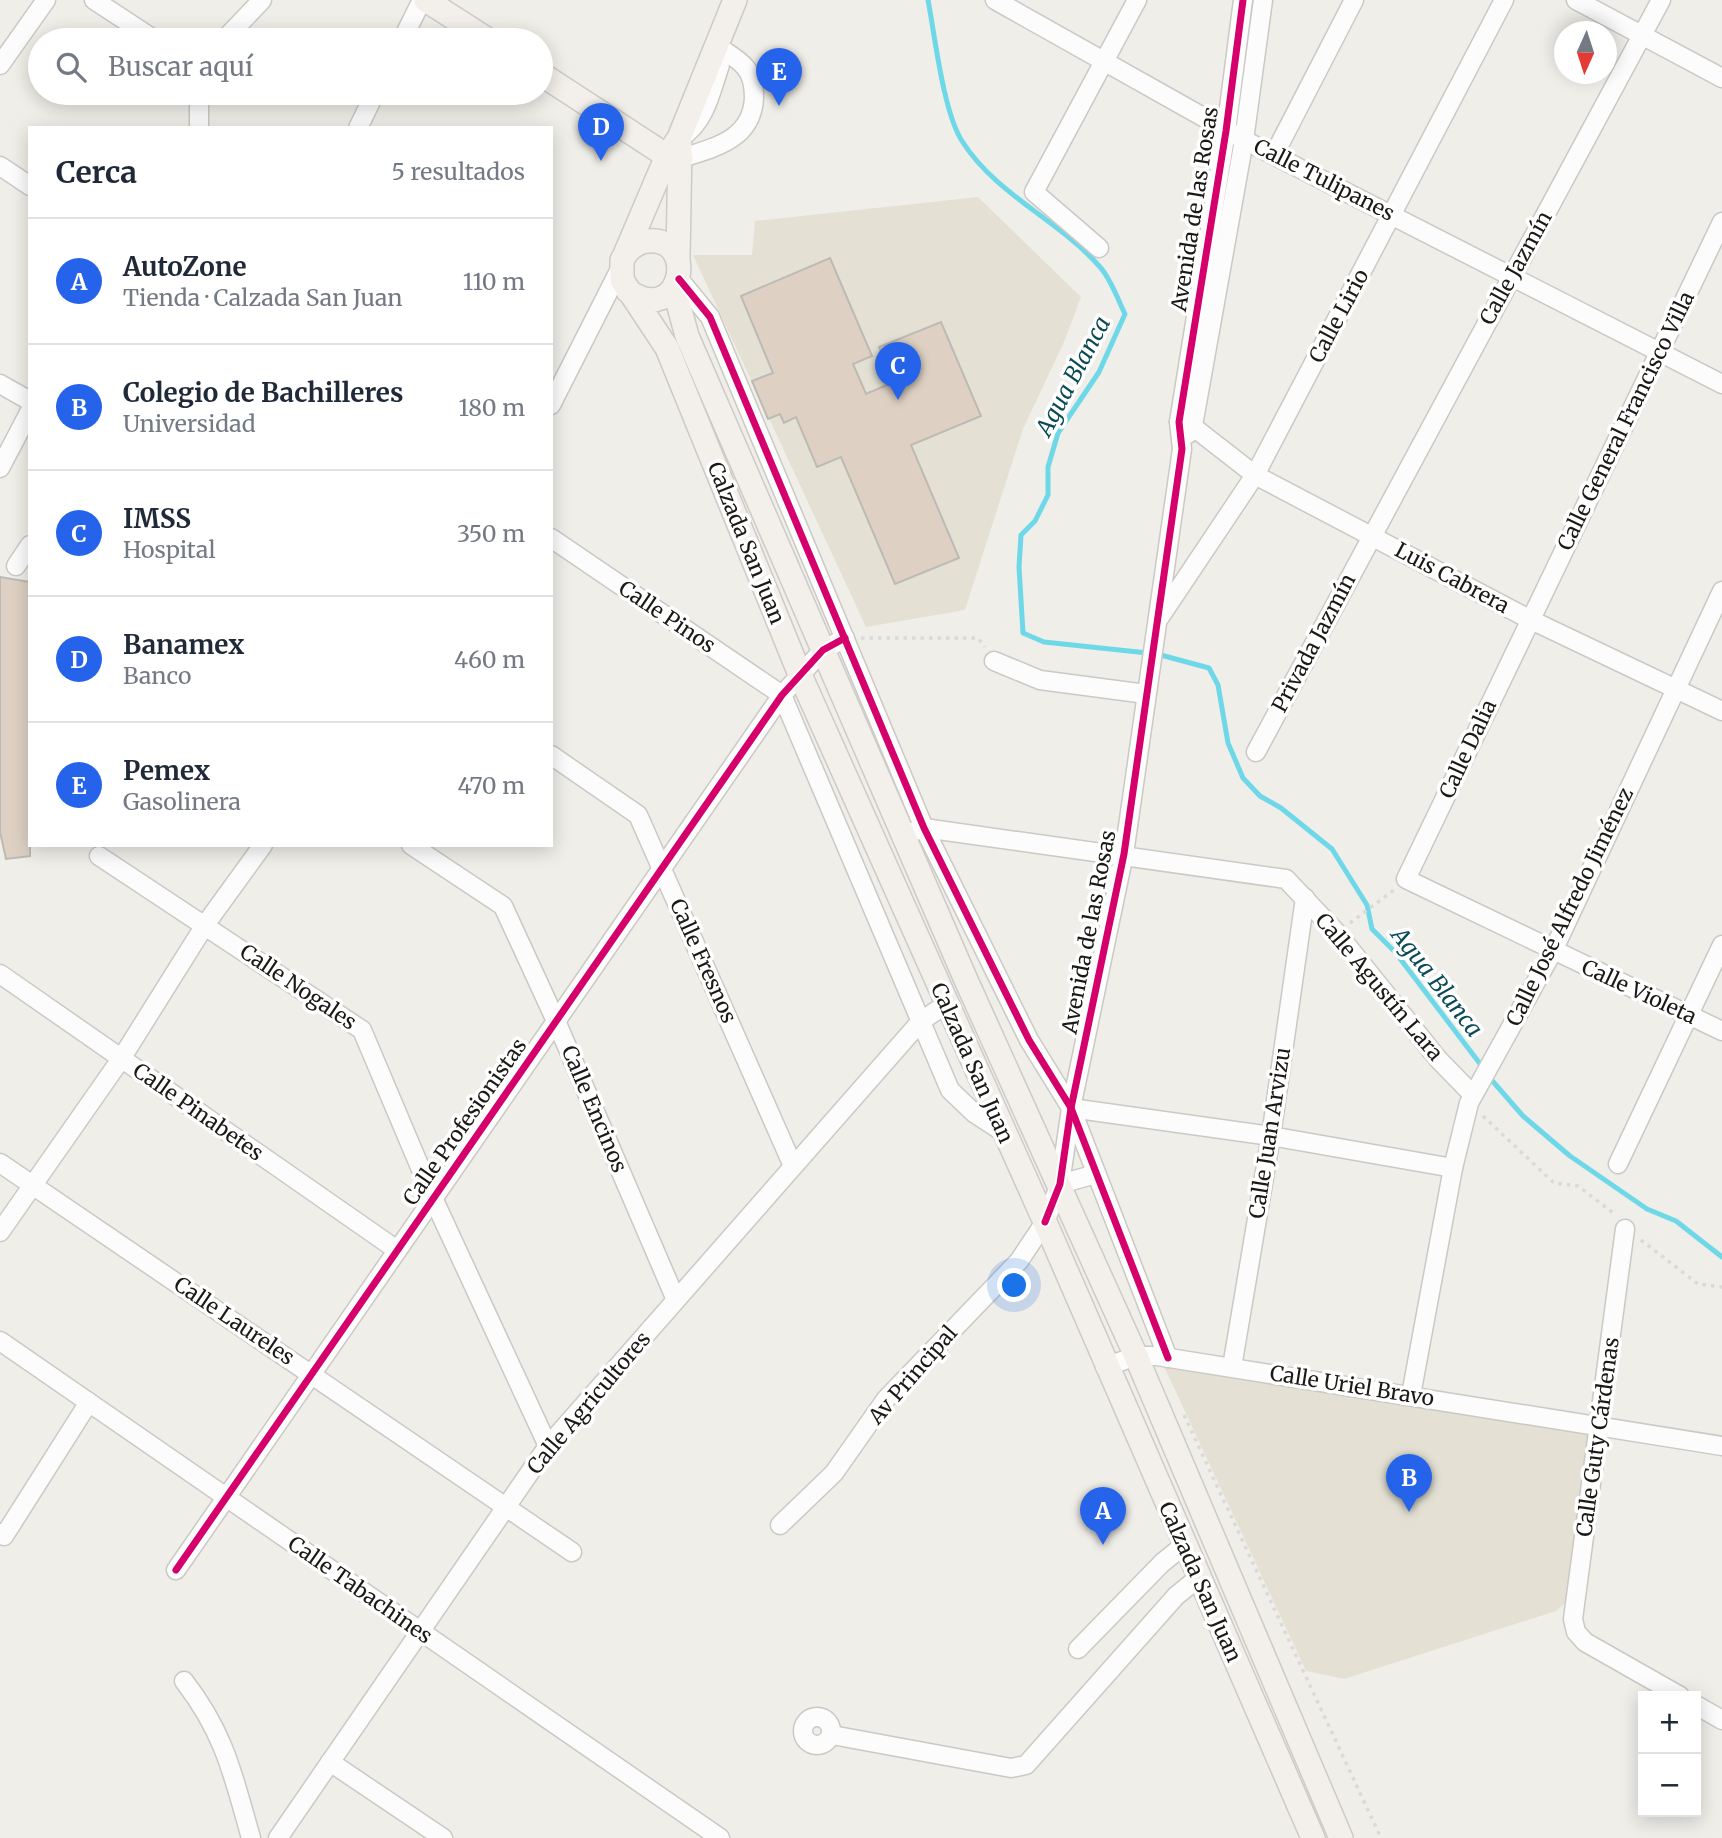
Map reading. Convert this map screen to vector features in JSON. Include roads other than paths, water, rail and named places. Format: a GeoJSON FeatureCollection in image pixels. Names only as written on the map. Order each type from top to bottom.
{"type":"FeatureCollection","features":[{"type":"Feature","properties":{"kind":"main road"},"geometry":{"type":"LineString","coordinates":[[424,0],[469,28]]}},
{"type":"Feature","properties":{"kind":"main road"},"geometry":{"type":"LineString","coordinates":[[625,270],[639,242],[654,241],[668,246],[677,275],[664,296],[652,300],[639,298],[625,270],[720,48],[735,0]]}},
{"type":"Feature","properties":{"kind":"main road"},"geometry":{"type":"LineString","coordinates":[[553,81],[676,151]]}},
{"type":"Feature","properties":{"kind":"main road","name":"Calzada San Juan"},"geometry":{"type":"LineString","coordinates":[[676,151],[677,275],[687,336],[823,650],[915,831],[967,980],[1136,1356],[1341,1838]]}},
{"type":"Feature","properties":{"kind":"main road","name":"Calzada San Juan"},"geometry":{"type":"LineString","coordinates":[[625,270],[667,348],[801,677],[945,1005],[1045,1222],[1105,1367],[1313,1838]]}},
{"type":"Feature","properties":{"kind":"main road"},"geometry":{"type":"LineString","coordinates":[[667,348],[687,336]]}},
{"type":"Feature","properties":{"kind":"street"},"geometry":{"type":"LineString","coordinates":[[0,65],[46,0]]}},
{"type":"Feature","properties":{"kind":"street"},"geometry":{"type":"LineString","coordinates":[[94,0],[137,28]]}},
{"type":"Feature","properties":{"kind":"street"},"geometry":{"type":"LineString","coordinates":[[235,28],[262,0]]}},
{"type":"Feature","properties":{"kind":"street"},"geometry":{"type":"LineString","coordinates":[[409,28],[424,0]]}},
{"type":"Feature","properties":{"kind":"street","name":"Calle Tulipanes"},"geometry":{"type":"LineString","coordinates":[[995,0],[1226,131],[1722,384]]}},
{"type":"Feature","properties":{"kind":"street"},"geometry":{"type":"LineString","coordinates":[[1099,248],[1034,192],[1137,0]]}},
{"type":"Feature","properties":{"kind":"street","name":"Avenida de las Rosas"},"geometry":{"type":"LineString","coordinates":[[1185,424],[1243,0]]}},
{"type":"Feature","properties":{"kind":"street","name":"Avenida de las Rosas"},"geometry":{"type":"LineString","coordinates":[[1185,424],[1244,140],[1264,0]]}},
{"type":"Feature","properties":{"kind":"street"},"geometry":{"type":"LineString","coordinates":[[1274,155],[1354,0]]}},
{"type":"Feature","properties":{"kind":"street","name":"Calle Lirio"},"geometry":{"type":"LineString","coordinates":[[1157,622],[1255,475],[1504,0]]}},
{"type":"Feature","properties":{"kind":"street"},"geometry":{"type":"LineString","coordinates":[[1576,0],[1722,78]]}},
{"type":"Feature","properties":{"kind":"street","name":"Calle Jazmín"},"geometry":{"type":"LineString","coordinates":[[1371,535],[1661,0]]}},
{"type":"Feature","properties":{"kind":"street"},"geometry":{"type":"LineString","coordinates":[[720,48],[746,67],[754,85],[753,112],[743,131],[718,147],[676,151],[701,118],[720,48]]}},
{"type":"Feature","properties":{"kind":"street"},"geometry":{"type":"LineString","coordinates":[[199,105],[200,126]]}},
{"type":"Feature","properties":{"kind":"street"},"geometry":{"type":"LineString","coordinates":[[359,126],[370,105]]}},
{"type":"Feature","properties":{"kind":"street"},"geometry":{"type":"LineString","coordinates":[[701,118],[718,147]]}},
{"type":"Feature","properties":{"kind":"street"},"geometry":{"type":"LineString","coordinates":[[0,166],[28,185]]}},
{"type":"Feature","properties":{"kind":"street","name":"Calle General Francisco Villa"},"geometry":{"type":"LineString","coordinates":[[1529,619],[1722,222]]}},
{"type":"Feature","properties":{"kind":"street"},"geometry":{"type":"LineString","coordinates":[[553,401],[625,270]]}},
{"type":"Feature","properties":{"kind":"street"},"geometry":{"type":"LineString","coordinates":[[677,275],[710,317],[845,638],[915,831],[1029,1040],[1071,1108],[1168,1358]]}},
{"type":"Feature","properties":{"kind":"street"},"geometry":{"type":"LineString","coordinates":[[0,384],[28,400]]}},
{"type":"Feature","properties":{"kind":"street"},"geometry":{"type":"LineString","coordinates":[[0,468],[28,415]]}},
{"type":"Feature","properties":{"kind":"street"},"geometry":{"type":"LineString","coordinates":[[1157,622],[1185,424]]}},
{"type":"Feature","properties":{"kind":"street","name":"Luis Cabrera"},"geometry":{"type":"LineString","coordinates":[[1185,424],[1255,475],[1529,619],[1722,711]]}},
{"type":"Feature","properties":{"kind":"street","name":"Privada Jazmín"},"geometry":{"type":"LineString","coordinates":[[1256,752],[1371,535]]}},
{"type":"Feature","properties":{"kind":"street","name":"Calle Pinos"},"geometry":{"type":"LineString","coordinates":[[553,539],[782,695]]}},
{"type":"Feature","properties":{"kind":"street"},"geometry":{"type":"LineString","coordinates":[[16,566],[28,548]]}},
{"type":"Feature","properties":{"kind":"street","name":"Calle José Alfredo Jiménez"},"geometry":{"type":"LineString","coordinates":[[1411,1395],[1452,1168],[1474,1095],[1553,951],[1722,591]]}},
{"type":"Feature","properties":{"kind":"street","name":"Calle Dalia"},"geometry":{"type":"LineString","coordinates":[[1406,879],[1529,619]]}},
{"type":"Feature","properties":{"kind":"street","name":"Avenida de las Rosas"},"geometry":{"type":"LineString","coordinates":[[1045,1222],[1060,1184],[1071,1108],[1124,853],[1157,622]]}},
{"type":"Feature","properties":{"kind":"street"},"geometry":{"type":"LineString","coordinates":[[823,650],[845,638]]}},
{"type":"Feature","properties":{"kind":"street","name":"Calle Profesionistas"},"geometry":{"type":"LineString","coordinates":[[176,1570],[782,695],[823,650]]}},
{"type":"Feature","properties":{"kind":"street"},"geometry":{"type":"LineString","coordinates":[[993,661],[1040,680],[1147,688]]}},
{"type":"Feature","properties":{"kind":"street"},"geometry":{"type":"LineString","coordinates":[[782,695],[950,1090],[974,1113],[1003,1132]]}},
{"type":"Feature","properties":{"kind":"street","name":"Calle Fresnos"},"geometry":{"type":"LineString","coordinates":[[553,756],[638,815],[793,1166]]}},
{"type":"Feature","properties":{"kind":"street"},"geometry":{"type":"LineString","coordinates":[[915,831],[1124,853]]}},
{"type":"Feature","properties":{"kind":"street"},"geometry":{"type":"LineString","coordinates":[[0,1232],[121,1059],[205,925],[262,847]]}},
{"type":"Feature","properties":{"kind":"street","name":"Calle Encinos"},"geometry":{"type":"LineString","coordinates":[[414,847],[503,906],[556,1021],[676,1300]]}},
{"type":"Feature","properties":{"kind":"street","name":"Calle Agustín Lara"},"geometry":{"type":"LineString","coordinates":[[1124,853],[1286,879],[1305,898],[1438,1059],[1474,1095]]}},
{"type":"Feature","properties":{"kind":"street","name":"Calle Nogales"},"geometry":{"type":"LineString","coordinates":[[99,856],[362,1030],[433,1198],[548,1446]]}},
{"type":"Feature","properties":{"kind":"street","name":"Calle Violeta"},"geometry":{"type":"LineString","coordinates":[[1406,879],[1722,1031]]}},
{"type":"Feature","properties":{"kind":"street","name":"Calle Juan Arvizu"},"geometry":{"type":"LineString","coordinates":[[1232,1367],[1271,1136],[1305,898]]}},
{"type":"Feature","properties":{"kind":"street"},"geometry":{"type":"LineString","coordinates":[[1618,1164],[1722,945]]}},
{"type":"Feature","properties":{"kind":"street","name":"Calle Pinabetes"},"geometry":{"type":"LineString","coordinates":[[0,974],[397,1250]]}},
{"type":"Feature","properties":{"kind":"street","name":"Calle Agricultores"},"geometry":{"type":"LineString","coordinates":[[278,1838],[548,1446],[921,1021],[945,1005]]}},
{"type":"Feature","properties":{"kind":"street"},"geometry":{"type":"LineString","coordinates":[[1071,1108],[1271,1136],[1452,1168]]}},
{"type":"Feature","properties":{"kind":"street","name":"Calle Laureles"},"geometry":{"type":"LineString","coordinates":[[0,1163],[572,1552]]}},
{"type":"Feature","properties":{"kind":"street"},"geometry":{"type":"LineString","coordinates":[[1060,1184],[1096,1174]]}},
{"type":"Feature","properties":{"kind":"street","name":"Av Principal"},"geometry":{"type":"LineString","coordinates":[[780,1525],[834,1474],[886,1399],[1019,1261],[1045,1222]]}},
{"type":"Feature","properties":{"kind":"street","name":"Calle Guty Cárdenas"},"geometry":{"type":"LineString","coordinates":[[1625,1229],[1573,1619],[1576,1632],[1584,1642],[1671,1691]]}},
{"type":"Feature","properties":{"kind":"street","name":"Calle Tabachines"},"geometry":{"type":"LineString","coordinates":[[0,1341],[719,1838]]}},
{"type":"Feature","properties":{"kind":"street","name":"Calle Uriel Bravo"},"geometry":{"type":"LineString","coordinates":[[1105,1367],[1136,1356],[1168,1358],[1722,1446]]}},
{"type":"Feature","properties":{"kind":"street"},"geometry":{"type":"LineString","coordinates":[[2,1534],[89,1402]]}},
{"type":"Feature","properties":{"kind":"street"},"geometry":{"type":"LineString","coordinates":[[1079,1648],[1162,1563],[1184,1545]]}},
{"type":"Feature","properties":{"kind":"street"},"geometry":{"type":"LineString","coordinates":[[832,1735],[1011,1768],[1026,1765],[1176,1596],[1198,1578]]}},
{"type":"Feature","properties":{"kind":"street"},"geometry":{"type":"LineString","coordinates":[[184,1681],[207,1711],[222,1740],[251,1838]]}},
{"type":"Feature","properties":{"kind":"street"},"geometry":{"type":"LineString","coordinates":[[1701,1708],[1722,1720]]}},
{"type":"Feature","properties":{"kind":"street"},"geometry":{"type":"LineString","coordinates":[[330,1762],[443,1838]]}},
{"type":"Feature","properties":{"kind":"waterway","name":"Agua Blanca"},"geometry":{"type":"LineString","coordinates":[[928,0],[945,93],[955,128],[962,141],[992,177],[1084,250],[1104,272],[1125,314],[1099,372],[1058,433],[1048,467],[1048,495],[1035,521],[1021,535],[1019,567],[1023,633],[1044,642],[1157,654],[1209,668],[1218,685],[1228,743],[1243,778],[1260,796],[1281,808],[1332,849],[1367,905],[1372,929],[1395,952],[1484,1069]]}},
{"type":"Feature","properties":{"kind":"waterway","name":"Agua Blanca"},"geometry":{"type":"LineString","coordinates":[[1489,1077],[1523,1116],[1570,1156],[1647,1209],[1676,1221],[1722,1257]]}},
{"type":"Feature","properties":{"kind":"place","name":"Pemex"},"geometry":{"type":"Point","coordinates":[779,106]}},
{"type":"Feature","properties":{"kind":"place","name":"Banamex"},"geometry":{"type":"Point","coordinates":[601,161]}},
{"type":"Feature","properties":{"kind":"place","name":"IMSS"},"geometry":{"type":"Point","coordinates":[898,400]}},
{"type":"Feature","properties":{"kind":"place","name":"Colegio de Bachilleres"},"geometry":{"type":"Point","coordinates":[1409,1512]}},
{"type":"Feature","properties":{"kind":"place","name":"AutoZone"},"geometry":{"type":"Point","coordinates":[1103,1545]}}]}
